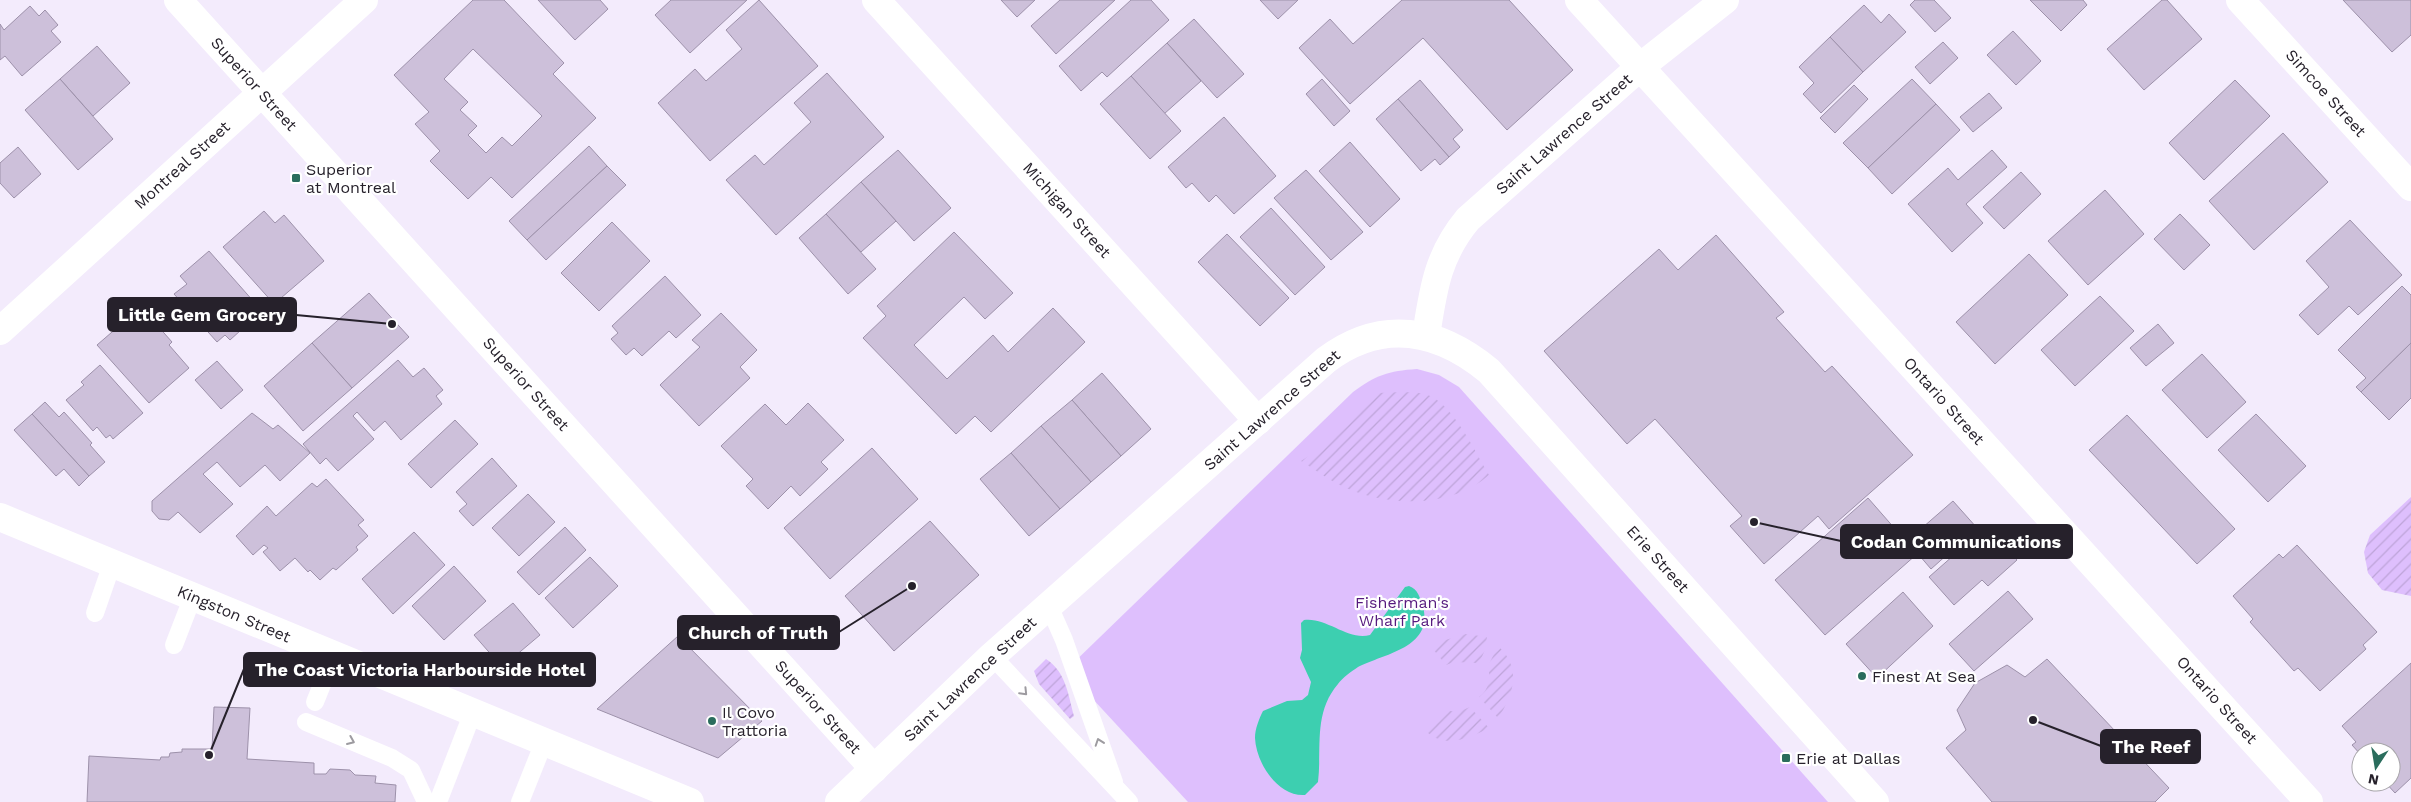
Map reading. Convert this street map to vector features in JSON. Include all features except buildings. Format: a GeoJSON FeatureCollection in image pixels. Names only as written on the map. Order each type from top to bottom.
{"type":"FeatureCollection","features":[{"type":"Feature","properties":{"kind":"street","name":"Superior Street"},"geometry":{"type":"LineString","coordinates":[[178,0],[260,93],[413,258],[874,769]]}},
{"type":"Feature","properties":{"kind":"street","name":"Montreal Street"},"geometry":{"type":"LineString","coordinates":[[0,331],[364,0]]}},
{"type":"Feature","properties":{"kind":"street","name":"Michigan Street"},"geometry":{"type":"LineString","coordinates":[[876,0],[1258,421]]}},
{"type":"Feature","properties":{"kind":"street","name":"Ontario Street"},"geometry":{"type":"LineString","coordinates":[[1579,0],[2309,802]]}},
{"type":"Feature","properties":{"kind":"street","name":"Saint Lawrence Street"},"geometry":{"type":"LineString","coordinates":[[839,802],[992,656],[1342,348],[1378,335],[1402,333],[1426,336],[1440,263],[1457,232],[1468,219],[1640,67],[1725,0]]}},
{"type":"Feature","properties":{"kind":"street","name":"Simcoe Street"},"geometry":{"type":"LineString","coordinates":[[2240,0],[2411,187]]}},
{"type":"Feature","properties":{"kind":"street","name":"Erie Street"},"geometry":{"type":"LineString","coordinates":[[1426,336],[1459,349],[1489,371],[1875,802]]}},
{"type":"Feature","properties":{"kind":"street","name":"Kingston Street"},"geometry":{"type":"LineString","coordinates":[[0,518],[690,802]]}},
{"type":"Feature","properties":{"kind":"lane"},"geometry":{"type":"LineString","coordinates":[[94,613],[112,564]]}},
{"type":"Feature","properties":{"kind":"lane"},"geometry":{"type":"LineString","coordinates":[[174,645],[192,596]]}},
{"type":"Feature","properties":{"kind":"lane"},"geometry":{"type":"LineString","coordinates":[[1049,606],[1064,640],[1116,788]]}},
{"type":"Feature","properties":{"kind":"lane"},"geometry":{"type":"LineString","coordinates":[[315,702],[334,655]]}},
{"type":"Feature","properties":{"kind":"lane"},"geometry":{"type":"LineString","coordinates":[[992,656],[1129,802]]}},
{"type":"Feature","properties":{"kind":"lane"},"geometry":{"type":"LineString","coordinates":[[438,802],[473,712]]}},
{"type":"Feature","properties":{"kind":"lane"},"geometry":{"type":"LineString","coordinates":[[306,722],[392,758],[411,770],[426,802]]}},
{"type":"Feature","properties":{"kind":"lane"},"geometry":{"type":"LineString","coordinates":[[520,802],[544,742]]}},
{"type":"Feature","properties":{"kind":"green space","name":"Fisherman's Wharf Park"},"geometry":{"type":"Polygon","coordinates":[[[1417,369],[1439,375],[1459,387],[1828,802],[1188,802],[1066,670],[1353,392],[1383,375],[1417,369]]]}},
{"type":"Feature","properties":{"kind":"green space"},"geometry":{"type":"Polygon","coordinates":[[[1377,393],[1424,394],[1434,398],[1453,416],[1489,475],[1474,486],[1458,493],[1422,501],[1404,501],[1368,496],[1351,490],[1301,461],[1332,441],[1366,400],[1377,393]]]}},
{"type":"Feature","properties":{"kind":"green space"},"geometry":{"type":"Polygon","coordinates":[[[2411,497],[2411,596],[2382,590],[2368,573],[2364,552],[2370,535],[2411,497]]]}},
{"type":"Feature","properties":{"kind":"green space"},"geometry":{"type":"Polygon","coordinates":[[[1466,634],[1487,637],[1485,650],[1479,663],[1454,662],[1446,665],[1432,648],[1435,643],[1466,634]]]}},
{"type":"Feature","properties":{"kind":"green space"},"geometry":{"type":"Polygon","coordinates":[[[1498,646],[1506,654],[1510,663],[1513,681],[1508,700],[1498,718],[1479,697],[1487,687],[1489,679],[1488,666],[1498,646]]]}},
{"type":"Feature","properties":{"kind":"green space"},"geometry":{"type":"Polygon","coordinates":[[[1046,659],[1058,670],[1065,684],[1074,716],[1070,719],[1039,684],[1034,671],[1046,659]]]}},
{"type":"Feature","properties":{"kind":"green space"},"geometry":{"type":"Polygon","coordinates":[[[1470,707],[1489,728],[1465,738],[1448,741],[1440,740],[1425,730],[1443,710],[1458,712],[1470,707]]]}},
{"type":"Feature","properties":{"kind":"shaded area"},"geometry":{"type":"Polygon","coordinates":[[[1409,586],[1417,592],[1423,607],[1424,621],[1421,632],[1414,641],[1404,648],[1358,667],[1340,682],[1330,695],[1322,719],[1318,782],[1305,795],[1295,794],[1286,790],[1270,777],[1264,768],[1256,748],[1255,735],[1263,711],[1287,701],[1302,700],[1308,695],[1311,682],[1300,658],[1302,650],[1301,623],[1304,620],[1313,620],[1354,635],[1370,635],[1405,587],[1409,586]]]}},
{"type":"Feature","properties":{"kind":"place","name":"Superior at Montreal"},"geometry":{"type":"Point","coordinates":[296,178]}},
{"type":"Feature","properties":{"kind":"place","name":"Little Gem Grocery"},"geometry":{"type":"Point","coordinates":[392,324]}},
{"type":"Feature","properties":{"kind":"place","name":"Codan Communications"},"geometry":{"type":"Point","coordinates":[1754,522]}},
{"type":"Feature","properties":{"kind":"place","name":"Church of Truth"},"geometry":{"type":"Point","coordinates":[912,586]}},
{"type":"Feature","properties":{"kind":"place","name":"Finest At Sea"},"geometry":{"type":"Point","coordinates":[1862,676]}},
{"type":"Feature","properties":{"kind":"place","name":"The Reef"},"geometry":{"type":"Point","coordinates":[2033,720]}},
{"type":"Feature","properties":{"kind":"place","name":"Il Covo Trattoria"},"geometry":{"type":"Point","coordinates":[712,721]}},
{"type":"Feature","properties":{"kind":"place","name":"The Coast Victoria Harbourside Hotel"},"geometry":{"type":"Point","coordinates":[209,755]}},
{"type":"Feature","properties":{"kind":"place","name":"Erie at Dallas"},"geometry":{"type":"Point","coordinates":[1786,758]}}]}
